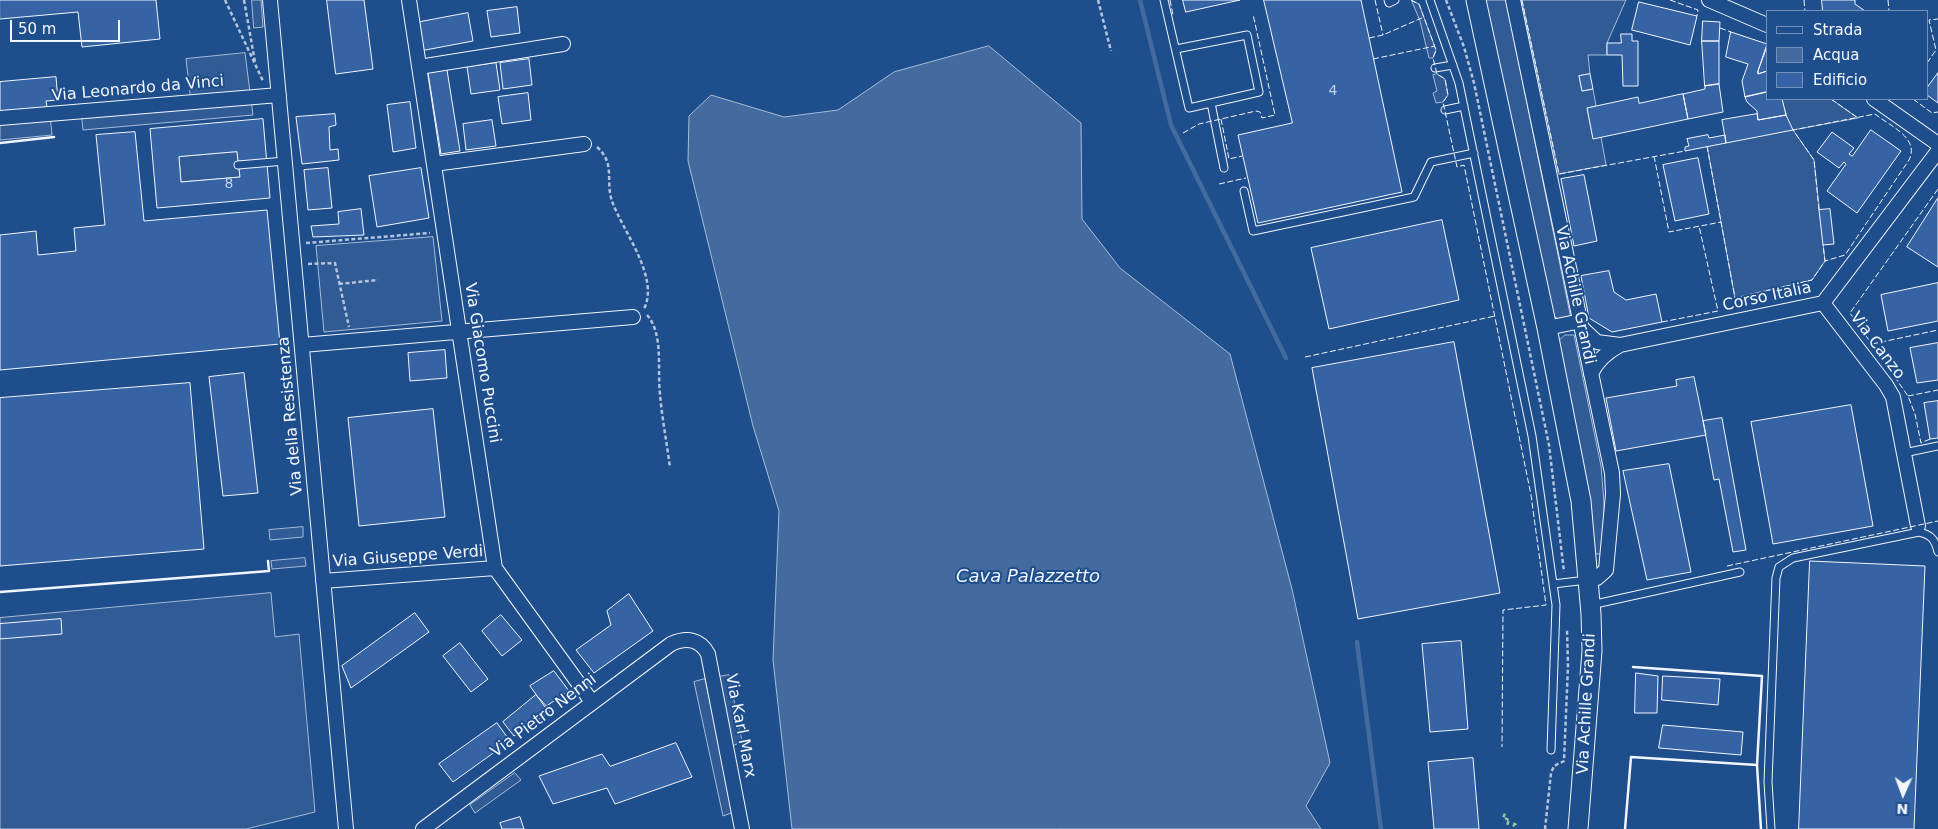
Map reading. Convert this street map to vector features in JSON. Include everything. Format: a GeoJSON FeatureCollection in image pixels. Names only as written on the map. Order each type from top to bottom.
{"type":"FeatureCollection","features":[{"type":"Feature","properties":{"kind":"main road","name":"Via Achille Grandi"},"geometry":{"type":"LineString","coordinates":[[1467,0],[1489,52]]}},
{"type":"Feature","properties":{"kind":"main road","name":"Via Achille Grandi"},"geometry":{"type":"LineString","coordinates":[[1476,0],[1489,52],[1547,328],[1581,501],[1590,605],[1590,682],[1578,829]]}},
{"type":"Feature","properties":{"kind":"street","name":"Via della Resistenza"},"geometry":{"type":"LineString","coordinates":[[270,0],[274,95],[285,161],[346,829]]}},
{"type":"Feature","properties":{"kind":"street","name":"Via Giacomo Puccini"},"geometry":{"type":"LineString","coordinates":[[409,0],[495,568],[592,702]]}},
{"type":"Feature","properties":{"kind":"street","name":"Via Achille Grandi"},"geometry":{"type":"LineString","coordinates":[[1513,0],[1612,472],[1613,494],[1606,570],[1597,578],[1588,580]]}},
{"type":"Feature","properties":{"kind":"street"},"geometry":{"type":"LineString","coordinates":[[1709,0],[1766,25]]}},
{"type":"Feature","properties":{"kind":"street"},"geometry":{"type":"LineString","coordinates":[[419,66],[563,44]]}},
{"type":"Feature","properties":{"kind":"street","name":"Via Leonardo da Vinci"},"geometry":{"type":"LineString","coordinates":[[0,118],[274,95]]}},
{"type":"Feature","properties":{"kind":"street"},"geometry":{"type":"LineString","coordinates":[[1875,100],[1938,144]]}},
{"type":"Feature","properties":{"kind":"street"},"geometry":{"type":"LineString","coordinates":[[434,164],[584,144]]}},
{"type":"Feature","properties":{"kind":"street","name":"Corso Italia"},"geometry":{"type":"LineString","coordinates":[[1581,324],[1586,333],[1597,342],[1620,345],[1823,303],[1938,151]]}},
{"type":"Feature","properties":{"kind":"street","name":"Via Canzo"},"geometry":{"type":"LineString","coordinates":[[1823,303],[1886,385],[1893,397],[1919,529]]}},
{"type":"Feature","properties":{"kind":"street"},"geometry":{"type":"LineString","coordinates":[[302,344],[633,316]]}},
{"type":"Feature","properties":{"kind":"street"},"geometry":{"type":"LineString","coordinates":[[1547,328],[1581,324]]}},
{"type":"Feature","properties":{"kind":"street","name":"Corso Italia"},"geometry":{"type":"LineString","coordinates":[[1592,374],[1595,365],[1605,354],[1620,345]]}},
{"type":"Feature","properties":{"kind":"street","name":"Via Giuseppe Verdi"},"geometry":{"type":"LineString","coordinates":[[323,582],[495,568]]}},
{"type":"Feature","properties":{"kind":"street","name":"Via Pietro Nenni"},"geometry":{"type":"LineString","coordinates":[[423,829],[672,644],[690,640]]}},
{"type":"Feature","properties":{"kind":"street","name":"Via Karl Marx"},"geometry":{"type":"LineString","coordinates":[[690,640],[699,642],[708,654],[742,829]]}},
{"type":"Feature","properties":{"kind":"lane"},"geometry":{"type":"LineString","coordinates":[[1164,0],[1189,108],[1259,92],[1247,34],[1176,49]]}},
{"type":"Feature","properties":{"kind":"lane"},"geometry":{"type":"LineString","coordinates":[[1388,0],[1389,3],[1395,0]]}},
{"type":"Feature","properties":{"kind":"lane"},"geometry":{"type":"LineString","coordinates":[[1430,0],[1453,65],[1464,106],[1532,436],[1556,605],[1551,750]]}},
{"type":"Feature","properties":{"kind":"lane"},"geometry":{"type":"LineString","coordinates":[[1435,68],[1453,65]]}},
{"type":"Feature","properties":{"kind":"lane"},"geometry":{"type":"LineString","coordinates":[[1211,103],[1224,168]]}},
{"type":"Feature","properties":{"kind":"lane"},"geometry":{"type":"LineString","coordinates":[[1445,110],[1464,106]]}},
{"type":"Feature","properties":{"kind":"lane"},"geometry":{"type":"LineString","coordinates":[[1244,191],[1253,231],[1414,197],[1431,162],[1474,153]]}},
{"type":"Feature","properties":{"kind":"lane"},"geometry":{"type":"LineString","coordinates":[[238,164],[285,161]]}},
{"type":"Feature","properties":{"kind":"lane"},"geometry":{"type":"LineString","coordinates":[[1904,453],[1938,446]]}},
{"type":"Feature","properties":{"kind":"lane"},"geometry":{"type":"LineString","coordinates":[[1771,829],[1768,782],[1776,578],[1779,567],[1793,558],[1919,529],[1934,540],[1938,552]]}},
{"type":"Feature","properties":{"kind":"lane"},"geometry":{"type":"LineString","coordinates":[[1590,605],[1740,572]]}},
{"type":"Feature","properties":{"kind":"lane"},"geometry":{"type":"LineString","coordinates":[[1553,584],[1588,580]]}},
{"type":"Feature","properties":{"kind":"path"},"geometry":{"type":"LineString","coordinates":[[244,0],[256,66]]}},
{"type":"Feature","properties":{"kind":"path"},"geometry":{"type":"LineString","coordinates":[[1098,0],[1111,51]]}},
{"type":"Feature","properties":{"kind":"path"},"geometry":{"type":"LineString","coordinates":[[227,1],[256,66],[274,95]]}},
{"type":"Feature","properties":{"kind":"path"},"geometry":{"type":"LineString","coordinates":[[584,144],[593,144],[605,156],[609,171],[612,200],[645,271],[648,293],[642,312],[651,319],[657,339],[660,394],[670,468]]}},
{"type":"Feature","properties":{"kind":"path"},"geometry":{"type":"LineString","coordinates":[[292,244],[444,232]]}},
{"type":"Feature","properties":{"kind":"path"},"geometry":{"type":"LineString","coordinates":[[294,265],[335,263],[352,340]]}},
{"type":"Feature","properties":{"kind":"path"},"geometry":{"type":"LineString","coordinates":[[339,284],[378,280]]}},
{"type":"Feature","properties":{"kind":"shaded area"},"geometry":{"type":"Polygon","coordinates":[[[252,0],[261,0],[263,27],[254,28],[252,0]]]}},
{"type":"Feature","properties":{"kind":"shaded area"},"geometry":{"type":"Polygon","coordinates":[[[1483,0],[1506,0],[1570,314],[1570,316],[1560,320],[1552,315],[1497,53],[1483,0]]]}},
{"type":"Feature","properties":{"kind":"shaded area"},"geometry":{"type":"Polygon","coordinates":[[[1522,0],[1626,0],[1607,43],[1607,55],[1588,55],[1590,74],[1579,76],[1582,91],[1593,89],[1596,106],[1587,108],[1593,138],[1601,137],[1606,165],[1559,174],[1522,0]]]}},
{"type":"Feature","properties":{"kind":"shaded area"},"geometry":{"type":"Polygon","coordinates":[[[1412,1],[1419,4],[1436,50],[1433,58],[1429,58],[1420,21],[1412,1]]]}},
{"type":"Feature","properties":{"kind":"shaded area"},"geometry":{"type":"Polygon","coordinates":[[[245,53],[253,115],[83,130],[81,112],[191,102],[186,59],[245,53]]]}},
{"type":"Feature","properties":{"kind":"shaded area"},"geometry":{"type":"Polygon","coordinates":[[[1437,74],[1445,79],[1448,95],[1443,102],[1436,103],[1433,93],[1437,91],[1433,75],[1437,74]]]}},
{"type":"Feature","properties":{"kind":"shaded area"},"geometry":{"type":"Polygon","coordinates":[[[1782,100],[1832,100],[1858,118],[1793,130],[1814,160],[1825,261],[1812,280],[1735,298],[1707,146],[1786,115],[1782,100]]]}},
{"type":"Feature","properties":{"kind":"shaded area"},"geometry":{"type":"Polygon","coordinates":[[[50,114],[52,135],[0,140],[0,118],[50,114]]]}},
{"type":"Feature","properties":{"kind":"shaded area"},"geometry":{"type":"Polygon","coordinates":[[[237,152],[240,177],[181,182],[179,157],[237,152]]]}},
{"type":"Feature","properties":{"kind":"shaded area"},"geometry":{"type":"Polygon","coordinates":[[[433,237],[442,321],[324,332],[316,246],[433,237]]]}},
{"type":"Feature","properties":{"kind":"shaded area"},"geometry":{"type":"Polygon","coordinates":[[[1565,335],[1574,335],[1601,466],[1604,503],[1604,554],[1595,554],[1558,342],[1565,335]]]}},
{"type":"Feature","properties":{"kind":"shaded area"},"geometry":{"type":"Polygon","coordinates":[[[303,527],[303,537],[270,540],[269,530],[303,527]]]}},
{"type":"Feature","properties":{"kind":"shaded area"},"geometry":{"type":"Polygon","coordinates":[[[305,558],[306,566],[272,569],[271,561],[305,558]]]}},
{"type":"Feature","properties":{"kind":"shaded area"},"geometry":{"type":"Polygon","coordinates":[[[271,593],[275,637],[299,634],[315,812],[246,829],[0,829],[0,618],[271,593]]]}},
{"type":"Feature","properties":{"kind":"shaded area"},"geometry":{"type":"Polygon","coordinates":[[[729,675],[742,741],[733,746],[718,677],[729,675]]]}},
{"type":"Feature","properties":{"kind":"shaded area"},"geometry":{"type":"Polygon","coordinates":[[[705,679],[734,812],[723,816],[694,682],[705,679]]]}},
{"type":"Feature","properties":{"kind":"shaded area"},"geometry":{"type":"Polygon","coordinates":[[[515,773],[521,780],[475,813],[470,805],[515,773]]]}},
{"type":"Feature","properties":{"kind":"water","name":"Cava Palazzetto"},"geometry":{"type":"Polygon","coordinates":[[[989,46],[1081,123],[1082,219],[1120,268],[1230,354],[1292,589],[1330,763],[1306,806],[1321,829],[792,829],[773,660],[779,511],[753,426],[688,161],[689,116],[711,95],[784,117],[838,110],[894,72],[989,46]]]}},
{"type":"Feature","properties":{"kind":"building"},"geometry":{"type":"Polygon","coordinates":[[[0,0],[156,0],[160,39],[82,47],[78,12],[0,19],[0,0]]]}},
{"type":"Feature","properties":{"kind":"building"},"geometry":{"type":"Polygon","coordinates":[[[327,0],[364,0],[373,69],[336,74],[327,0]]]}},
{"type":"Feature","properties":{"kind":"building"},"geometry":{"type":"Polygon","coordinates":[[[1183,0],[1240,0],[1186,12],[1183,0]]]}},
{"type":"Feature","properties":{"kind":"building"},"geometry":{"type":"Polygon","coordinates":[[[1264,0],[1361,0],[1402,192],[1258,223],[1238,135],[1292,123],[1264,0]]]}},
{"type":"Feature","properties":{"kind":"building"},"geometry":{"type":"Polygon","coordinates":[[[1822,0],[1855,0],[1855,4],[1864,10],[1823,10],[1822,0]]]}},
{"type":"Feature","properties":{"kind":"building"},"geometry":{"type":"Polygon","coordinates":[[[1639,2],[1697,16],[1690,45],[1632,30],[1639,2]]]}},
{"type":"Feature","properties":{"kind":"building"},"geometry":{"type":"Polygon","coordinates":[[[517,7],[520,33],[491,37],[487,11],[517,7]]]}},
{"type":"Feature","properties":{"kind":"building"},"geometry":{"type":"Polygon","coordinates":[[[468,13],[473,41],[420,51],[415,23],[468,13]]]}},
{"type":"Feature","properties":{"kind":"building"},"geometry":{"type":"Polygon","coordinates":[[[1703,21],[1720,22],[1719,41],[1702,41],[1703,21]]]}},
{"type":"Feature","properties":{"kind":"building"},"geometry":{"type":"Polygon","coordinates":[[[1731,32],[1766,44],[1758,74],[1766,71],[1766,92],[1745,97],[1742,81],[1748,64],[1726,57],[1731,32]]]}},
{"type":"Feature","properties":{"kind":"building"},"geometry":{"type":"Polygon","coordinates":[[[1621,34],[1632,34],[1632,41],[1638,41],[1638,86],[1623,86],[1622,55],[1607,55],[1607,43],[1621,43],[1621,34]]]}},
{"type":"Feature","properties":{"kind":"building"},"geometry":{"type":"Polygon","coordinates":[[[1702,41],[1719,41],[1719,84],[1705,86],[1702,41]]]}},
{"type":"Feature","properties":{"kind":"building"},"geometry":{"type":"Polygon","coordinates":[[[1766,50],[1766,71],[1758,74],[1766,50]]]}},
{"type":"Feature","properties":{"kind":"building"},"geometry":{"type":"Polygon","coordinates":[[[529,59],[532,85],[503,89],[500,63],[529,59]]]}},
{"type":"Feature","properties":{"kind":"building"},"geometry":{"type":"Polygon","coordinates":[[[496,63],[500,90],[471,94],[467,67],[496,63]]]}},
{"type":"Feature","properties":{"kind":"building"},"geometry":{"type":"Polygon","coordinates":[[[447,70],[460,151],[441,154],[428,73],[447,70]]]}},
{"type":"Feature","properties":{"kind":"building"},"geometry":{"type":"Polygon","coordinates":[[[1938,73],[1938,103],[1928,96],[1928,87],[1938,73]]]}},
{"type":"Feature","properties":{"kind":"building"},"geometry":{"type":"Polygon","coordinates":[[[1590,74],[1593,89],[1582,91],[1579,76],[1590,74]]]}},
{"type":"Feature","properties":{"kind":"building"},"geometry":{"type":"Polygon","coordinates":[[[56,77],[58,100],[46,101],[47,107],[0,111],[0,82],[56,77]]]}},
{"type":"Feature","properties":{"kind":"building"},"geometry":{"type":"Polygon","coordinates":[[[1719,84],[1723,112],[1688,119],[1683,94],[1705,89],[1705,86],[1719,84]]]}},
{"type":"Feature","properties":{"kind":"building"},"geometry":{"type":"Polygon","coordinates":[[[1766,92],[1766,100],[1782,100],[1786,115],[1758,120],[1757,111],[1747,102],[1745,97],[1766,92]]]}},
{"type":"Feature","properties":{"kind":"building"},"geometry":{"type":"Polygon","coordinates":[[[528,93],[531,120],[502,124],[498,97],[528,93]]]}},
{"type":"Feature","properties":{"kind":"building"},"geometry":{"type":"Polygon","coordinates":[[[1683,94],[1688,119],[1593,139],[1587,108],[1638,97],[1639,103],[1683,94]]]}},
{"type":"Feature","properties":{"kind":"building"},"geometry":{"type":"Polygon","coordinates":[[[410,102],[416,148],[393,152],[387,105],[410,102]]]}},
{"type":"Feature","properties":{"kind":"building"},"geometry":{"type":"Polygon","coordinates":[[[335,114],[336,125],[329,127],[330,150],[338,149],[339,160],[302,164],[296,117],[335,114]]]}},
{"type":"Feature","properties":{"kind":"building"},"geometry":{"type":"Polygon","coordinates":[[[1757,114],[1758,120],[1786,115],[1793,130],[1726,143],[1722,120],[1757,114]]]}},
{"type":"Feature","properties":{"kind":"building"},"geometry":{"type":"Polygon","coordinates":[[[263,119],[270,198],[157,208],[150,129],[263,119]],[[237,152],[179,157],[181,182],[240,177],[237,152]]]}},
{"type":"Feature","properties":{"kind":"building"},"geometry":{"type":"Polygon","coordinates":[[[492,120],[496,146],[466,150],[463,124],[492,120]]]}},
{"type":"Feature","properties":{"kind":"building"},"geometry":{"type":"Polygon","coordinates":[[[1871,130],[1901,151],[1857,213],[1827,191],[1846,164],[1844,162],[1839,168],[1817,152],[1832,132],[1854,148],[1849,154],[1852,156],[1871,130]]]}},
{"type":"Feature","properties":{"kind":"building"},"geometry":{"type":"Polygon","coordinates":[[[135,132],[144,221],[267,210],[280,344],[0,370],[0,235],[36,231],[38,255],[76,251],[74,228],[105,225],[96,135],[135,132]]]}},
{"type":"Feature","properties":{"kind":"building"},"geometry":{"type":"Polygon","coordinates":[[[1708,135],[1709,138],[1725,135],[1726,143],[1685,151],[1685,147],[1689,146],[1687,139],[1708,135]]]}},
{"type":"Feature","properties":{"kind":"building"},"geometry":{"type":"Polygon","coordinates":[[[1698,158],[1709,214],[1675,221],[1663,165],[1698,158]]]}},
{"type":"Feature","properties":{"kind":"building"},"geometry":{"type":"Polygon","coordinates":[[[328,168],[332,208],[308,210],[304,170],[328,168]]]}},
{"type":"Feature","properties":{"kind":"building"},"geometry":{"type":"Polygon","coordinates":[[[421,168],[429,218],[377,227],[369,176],[421,168]]]}},
{"type":"Feature","properties":{"kind":"building"},"geometry":{"type":"Polygon","coordinates":[[[1584,175],[1597,241],[1574,246],[1561,179],[1584,175]]]}},
{"type":"Feature","properties":{"kind":"building"},"geometry":{"type":"Polygon","coordinates":[[[1938,198],[1938,267],[1907,247],[1938,198]]]}},
{"type":"Feature","properties":{"kind":"building"},"geometry":{"type":"Polygon","coordinates":[[[361,209],[364,235],[313,237],[311,226],[339,224],[338,212],[361,209]]]}},
{"type":"Feature","properties":{"kind":"building"},"geometry":{"type":"Polygon","coordinates":[[[1830,209],[1834,244],[1823,245],[1819,210],[1830,209]]]}},
{"type":"Feature","properties":{"kind":"building"},"geometry":{"type":"Polygon","coordinates":[[[1442,220],[1459,300],[1329,329],[1311,248],[1442,220]]]}},
{"type":"Feature","properties":{"kind":"building"},"geometry":{"type":"Polygon","coordinates":[[[1609,271],[1614,292],[1626,300],[1656,294],[1662,322],[1612,332],[1589,318],[1581,276],[1609,271]]]}},
{"type":"Feature","properties":{"kind":"building"},"geometry":{"type":"Polygon","coordinates":[[[1938,283],[1938,321],[1888,331],[1881,295],[1938,283]]]}},
{"type":"Feature","properties":{"kind":"building"},"geometry":{"type":"Polygon","coordinates":[[[1454,342],[1500,593],[1358,619],[1312,368],[1454,342]]]}},
{"type":"Feature","properties":{"kind":"building"},"geometry":{"type":"Polygon","coordinates":[[[1938,343],[1938,380],[1917,383],[1910,348],[1938,343]]]}},
{"type":"Feature","properties":{"kind":"building"},"geometry":{"type":"Polygon","coordinates":[[[445,350],[447,378],[410,381],[408,353],[445,350]]]}},
{"type":"Feature","properties":{"kind":"building"},"geometry":{"type":"Polygon","coordinates":[[[244,373],[258,493],[223,496],[209,377],[244,373]]]}},
{"type":"Feature","properties":{"kind":"building"},"geometry":{"type":"Polygon","coordinates":[[[1694,377],[1706,435],[1616,451],[1606,398],[1677,386],[1676,380],[1694,377]]]}},
{"type":"Feature","properties":{"kind":"building"},"geometry":{"type":"Polygon","coordinates":[[[190,383],[204,549],[0,566],[0,398],[190,383]]]}},
{"type":"Feature","properties":{"kind":"building"},"geometry":{"type":"Polygon","coordinates":[[[1938,401],[1938,438],[1930,439],[1924,403],[1938,401]]]}},
{"type":"Feature","properties":{"kind":"building"},"geometry":{"type":"Polygon","coordinates":[[[1851,405],[1873,526],[1773,544],[1751,422],[1851,405]]]}},
{"type":"Feature","properties":{"kind":"building"},"geometry":{"type":"Polygon","coordinates":[[[433,409],[445,517],[359,526],[348,418],[433,409]]]}},
{"type":"Feature","properties":{"kind":"building"},"geometry":{"type":"Polygon","coordinates":[[[1722,418],[1746,550],[1733,552],[1719,479],[1714,480],[1703,421],[1722,418]]]}},
{"type":"Feature","properties":{"kind":"building"},"geometry":{"type":"Polygon","coordinates":[[[1669,464],[1691,572],[1647,580],[1623,471],[1669,464]]]}},
{"type":"Feature","properties":{"kind":"building"},"geometry":{"type":"Polygon","coordinates":[[[1810,561],[1925,566],[1914,829],[1799,829],[1810,561]]]}},
{"type":"Feature","properties":{"kind":"building"},"geometry":{"type":"Polygon","coordinates":[[[629,594],[653,631],[594,673],[576,650],[611,625],[607,611],[629,594]]]}},
{"type":"Feature","properties":{"kind":"building"},"geometry":{"type":"Polygon","coordinates":[[[415,613],[429,632],[351,688],[342,666],[415,613]]]}},
{"type":"Feature","properties":{"kind":"building"},"geometry":{"type":"Polygon","coordinates":[[[501,615],[522,640],[502,656],[482,631],[501,615]]]}},
{"type":"Feature","properties":{"kind":"building"},"geometry":{"type":"Polygon","coordinates":[[[61,619],[62,634],[0,639],[0,624],[61,619]]]}},
{"type":"Feature","properties":{"kind":"building"},"geometry":{"type":"Polygon","coordinates":[[[1461,641],[1468,729],[1430,732],[1422,644],[1461,641]]]}},
{"type":"Feature","properties":{"kind":"building"},"geometry":{"type":"Polygon","coordinates":[[[460,643],[488,679],[471,692],[443,656],[460,643]]]}},
{"type":"Feature","properties":{"kind":"building"},"geometry":{"type":"Polygon","coordinates":[[[554,671],[569,691],[545,707],[530,686],[554,671]]]}},
{"type":"Feature","properties":{"kind":"building"},"geometry":{"type":"Polygon","coordinates":[[[1636,673],[1658,676],[1657,713],[1635,713],[1636,673]]]}},
{"type":"Feature","properties":{"kind":"building"},"geometry":{"type":"Polygon","coordinates":[[[1663,676],[1720,679],[1718,705],[1662,700],[1663,676]]]}},
{"type":"Feature","properties":{"kind":"building"},"geometry":{"type":"Polygon","coordinates":[[[536,695],[551,711],[514,736],[503,722],[536,695]]]}},
{"type":"Feature","properties":{"kind":"building"},"geometry":{"type":"Polygon","coordinates":[[[497,723],[510,741],[453,782],[439,764],[497,723]]]}},
{"type":"Feature","properties":{"kind":"building"},"geometry":{"type":"Polygon","coordinates":[[[1663,725],[1743,732],[1741,755],[1659,748],[1663,725]]]}},
{"type":"Feature","properties":{"kind":"building"},"geometry":{"type":"Polygon","coordinates":[[[676,743],[692,777],[615,804],[607,788],[553,804],[539,776],[602,754],[610,766],[676,743]]]}},
{"type":"Feature","properties":{"kind":"building"},"geometry":{"type":"Polygon","coordinates":[[[1473,758],[1479,829],[1434,829],[1428,762],[1473,758]]]}},
{"type":"Feature","properties":{"kind":"building"},"geometry":{"type":"Polygon","coordinates":[[[520,817],[524,829],[502,829],[500,823],[520,817]]]}},
{"type":"Feature","properties":{"kind":"waterway"},"geometry":{"type":"LineString","coordinates":[[1140,0],[1171,125],[1286,358]]}},
{"type":"Feature","properties":{"kind":"waterway"},"geometry":{"type":"LineString","coordinates":[[1357,642],[1381,829]]}},
{"type":"Feature","properties":{"kind":"hedge"},"geometry":{"type":"LineString","coordinates":[[1503,815],[1508,817],[1505,822],[1515,825],[1515,829]]}},
{"type":"Feature","properties":{"kind":"fence"},"geometry":{"type":"LineString","coordinates":[[1170,0],[1173,15]]}},
{"type":"Feature","properties":{"kind":"fence"},"geometry":{"type":"LineString","coordinates":[[1375,0],[1383,35]]}},
{"type":"Feature","properties":{"kind":"fence"},"geometry":{"type":"LineString","coordinates":[[1411,0],[1419,4],[1436,50],[1433,58],[1437,74],[1445,79],[1448,95],[1443,102],[1457,167],[1464,165],[1531,495],[1546,605],[1503,610],[1502,747]]}},
{"type":"Feature","properties":{"kind":"fence"},"geometry":{"type":"LineString","coordinates":[[1522,0],[1559,174],[1685,151]]}},
{"type":"Feature","properties":{"kind":"fence"},"geometry":{"type":"LineString","coordinates":[[1670,0],[1698,10],[1697,16]]}},
{"type":"Feature","properties":{"kind":"fence"},"geometry":{"type":"LineString","coordinates":[[1804,0],[1805,10]]}},
{"type":"Feature","properties":{"kind":"fence"},"geometry":{"type":"LineString","coordinates":[[1888,0],[1889,10]]}},
{"type":"Feature","properties":{"kind":"fence"},"geometry":{"type":"LineString","coordinates":[[1183,133],[1199,124],[1256,111],[1260,112],[1262,118],[1275,115],[1253,14]]}},
{"type":"Feature","properties":{"kind":"fence"},"geometry":{"type":"LineString","coordinates":[[1369,38],[1383,35],[1424,17]]}},
{"type":"Feature","properties":{"kind":"fence"},"geometry":{"type":"LineString","coordinates":[[1928,62],[1936,50],[1929,20],[1938,19]]}},
{"type":"Feature","properties":{"kind":"fence"},"geometry":{"type":"LineString","coordinates":[[1720,28],[1731,32]]}},
{"type":"Feature","properties":{"kind":"fence"},"geometry":{"type":"LineString","coordinates":[[1373,59],[1435,46]]}},
{"type":"Feature","properties":{"kind":"fence"},"geometry":{"type":"LineString","coordinates":[[1832,100],[1858,118]]}},
{"type":"Feature","properties":{"kind":"fence"},"geometry":{"type":"LineString","coordinates":[[1914,100],[1932,113],[1938,112]]}},
{"type":"Feature","properties":{"kind":"fence"},"geometry":{"type":"LineString","coordinates":[[1819,210],[1814,160],[1793,130],[1875,114],[1902,133],[1910,145],[1909,160],[1845,255],[1825,261]]}},
{"type":"Feature","properties":{"kind":"fence"},"geometry":{"type":"LineString","coordinates":[[1221,119],[1229,159],[1242,156]]}},
{"type":"Feature","properties":{"kind":"fence"},"geometry":{"type":"LineString","coordinates":[[1707,146],[1735,298],[1812,280],[1825,261],[1823,245]]}},
{"type":"Feature","properties":{"kind":"fence"},"geometry":{"type":"LineString","coordinates":[[1654,156],[1669,232],[1721,222]]}},
{"type":"Feature","properties":{"kind":"fence"},"geometry":{"type":"LineString","coordinates":[[1219,184],[1246,178]]}},
{"type":"Feature","properties":{"kind":"fence"},"geometry":{"type":"LineString","coordinates":[[1930,439],[1921,443],[1915,414],[1908,396],[1850,313],[1938,189]]}},
{"type":"Feature","properties":{"kind":"fence"},"geometry":{"type":"LineString","coordinates":[[1662,322],[1718,311],[1699,226]]}},
{"type":"Feature","properties":{"kind":"fence"},"geometry":{"type":"LineString","coordinates":[[1305,357],[1495,316]]}},
{"type":"Feature","properties":{"kind":"fence"},"geometry":{"type":"LineString","coordinates":[[1872,344],[1938,330]]}},
{"type":"Feature","properties":{"kind":"fence"},"geometry":{"type":"LineString","coordinates":[[1908,396],[1938,390]]}},
{"type":"Feature","properties":{"kind":"fence"},"geometry":{"type":"LineString","coordinates":[[1727,566],[1938,521]]}},
{"type":"Feature","properties":{"kind":"wall"},"geometry":{"type":"LineString","coordinates":[[0,143],[54,137]]}},
{"type":"Feature","properties":{"kind":"wall"},"geometry":{"type":"LineString","coordinates":[[0,592],[269,571],[268,561]]}},
{"type":"Feature","properties":{"kind":"wall"},"geometry":{"type":"LineString","coordinates":[[1625,829],[1631,757],[1757,765],[1762,676],[1633,667]]}},
{"type":"Feature","properties":{"kind":"wall"},"geometry":{"type":"LineString","coordinates":[[1757,765],[1761,829]]}}]}
